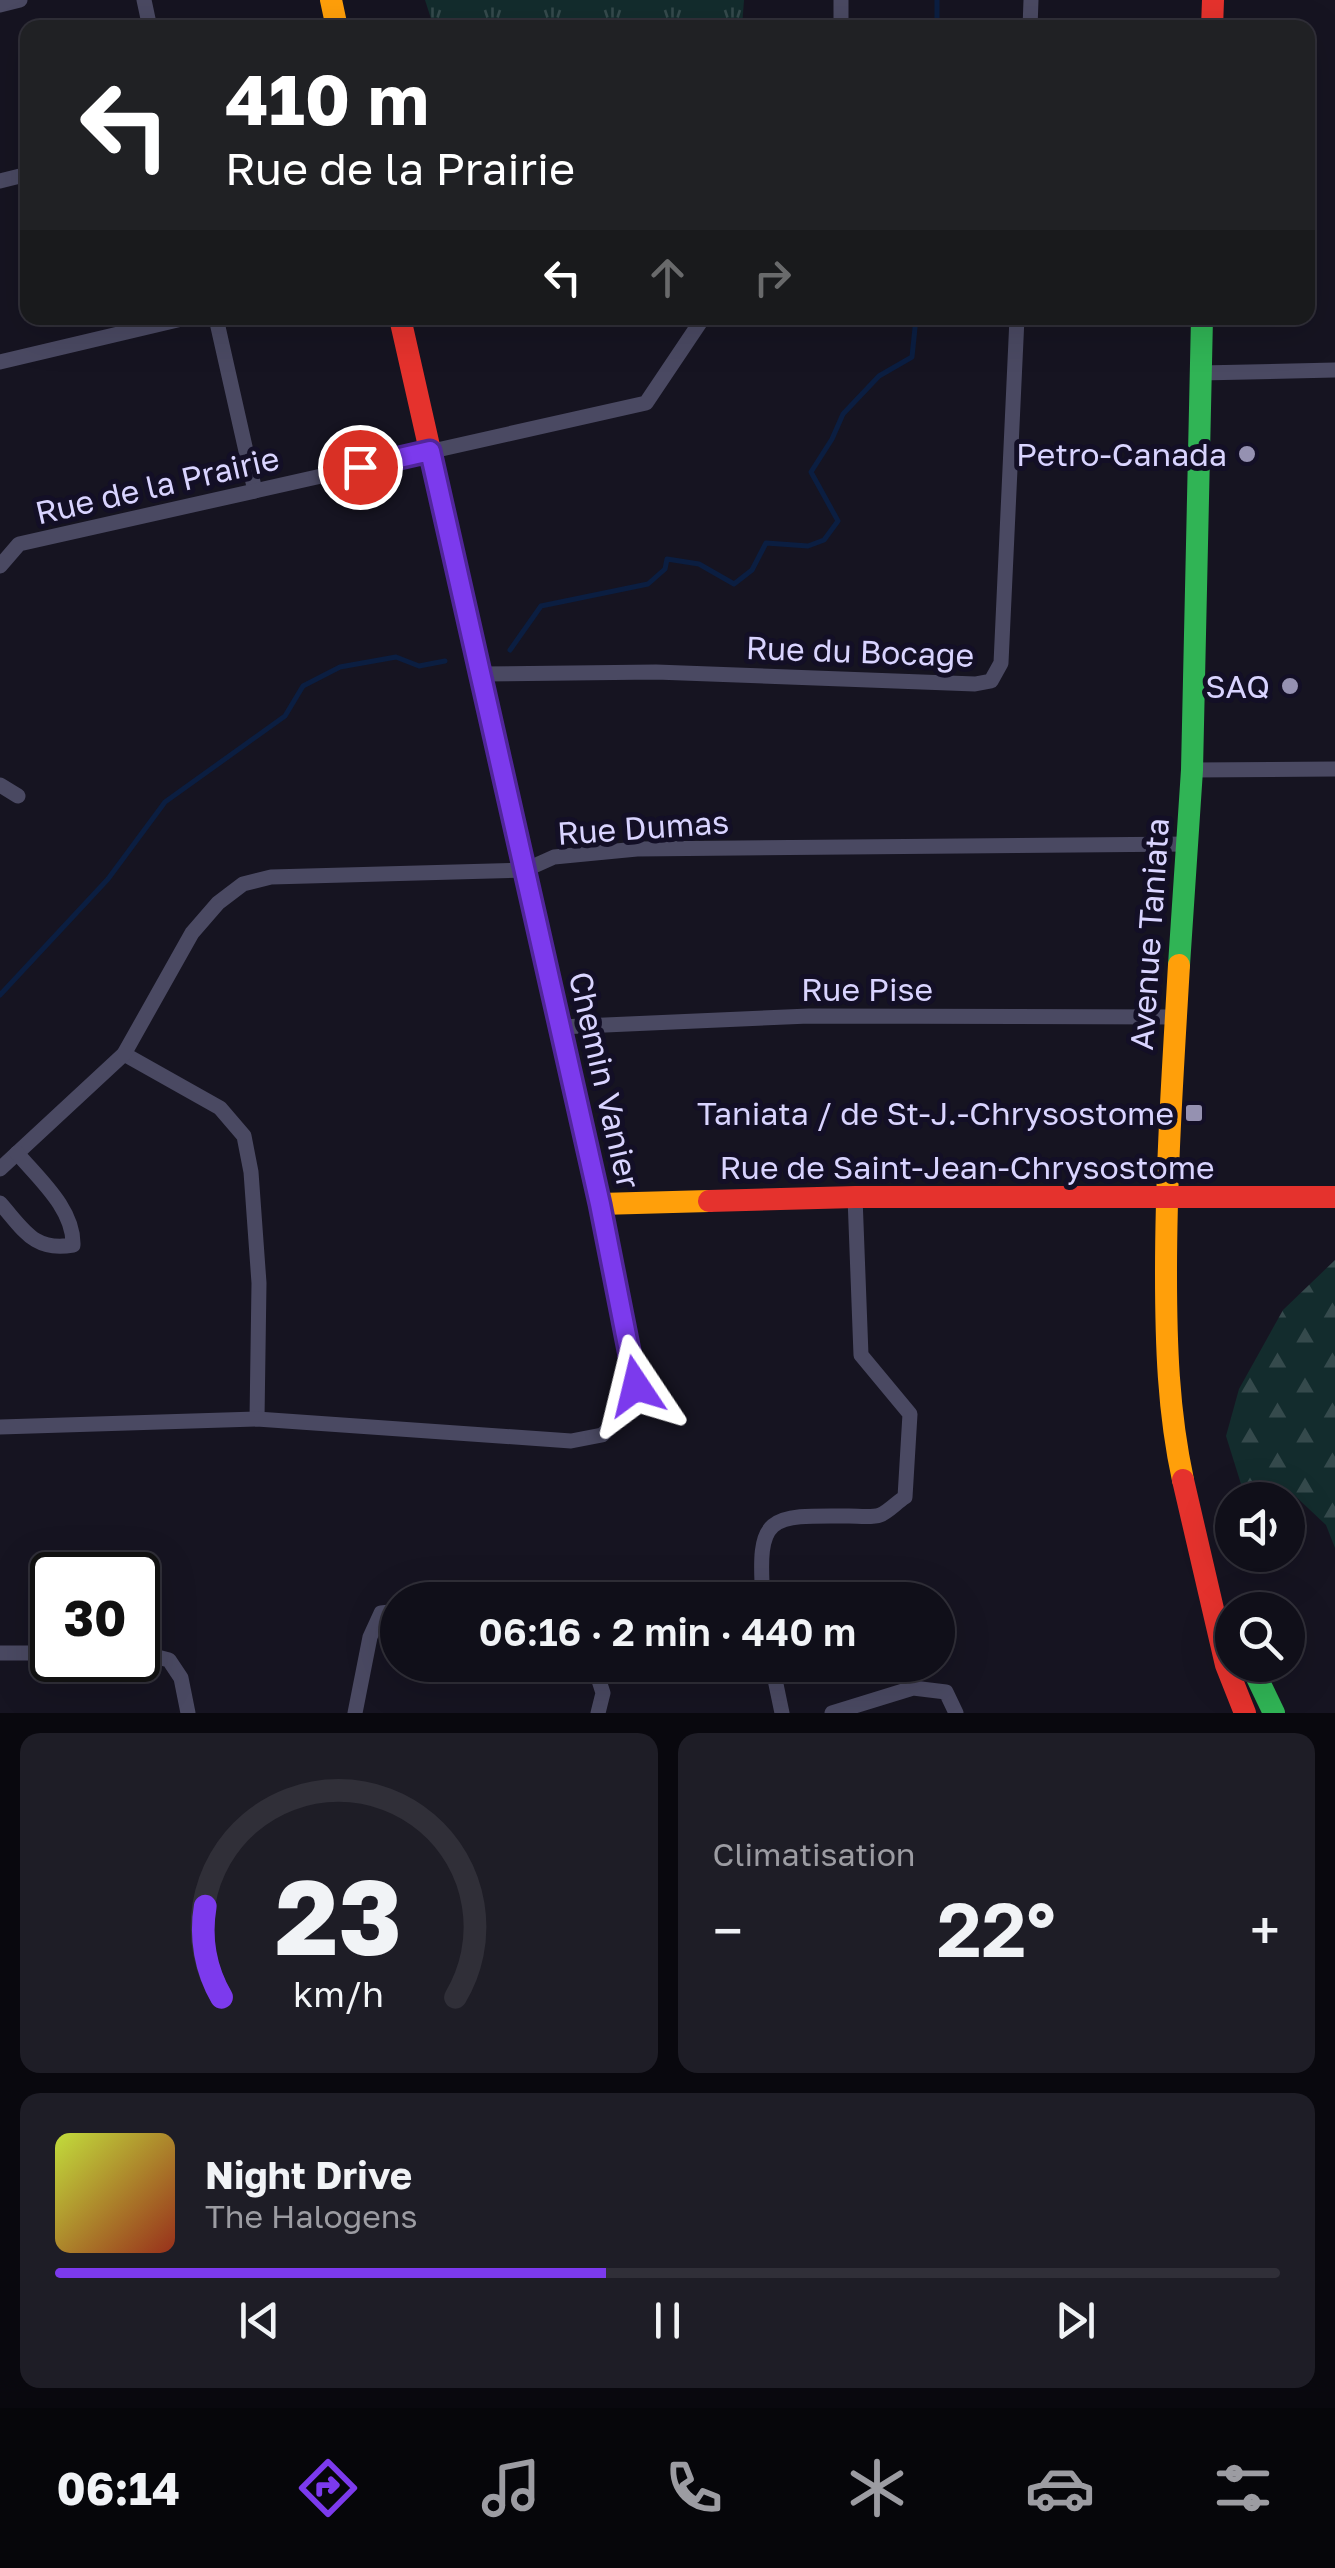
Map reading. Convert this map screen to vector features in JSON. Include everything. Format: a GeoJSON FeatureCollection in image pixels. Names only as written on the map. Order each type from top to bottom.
{"type":"FeatureCollection","features":[{"type":"Feature","properties":{"kind":"street"},"geometry":{"type":"LineString","coordinates":[[0,5],[20,0]]}},
{"type":"Feature","properties":{"kind":"street"},"geometry":{"type":"LineString","coordinates":[[0,362],[156,325]]}},
{"type":"Feature","properties":{"kind":"street"},"geometry":{"type":"LineString","coordinates":[[218,325],[255,491]]}},
{"type":"Feature","properties":{"kind":"street","name":"Chemin Vanier"},"geometry":{"type":"LineString","coordinates":[[0,1427],[257,1419],[571,1441],[602,1435],[623,1416],[636,1386],[600,1204],[402,325]]}},
{"type":"Feature","properties":{"kind":"street","name":"Rue de la Prairie"},"geometry":{"type":"LineString","coordinates":[[0,566],[19,544],[646,402],[698,325]]}},
{"type":"Feature","properties":{"kind":"street","name":"Rue du Bocage"},"geometry":{"type":"LineString","coordinates":[[480,674],[656,672],[976,684],[991,681],[1001,663],[1016,325]]}},
{"type":"Feature","properties":{"kind":"street","name":"Avenue Taniata"},"geometry":{"type":"LineString","coordinates":[[1202,325],[1192,770],[1175,1017],[1167,1198],[1166,1356],[1174,1439],[1226,1665],[1245,1713]]}},
{"type":"Feature","properties":{"kind":"street"},"geometry":{"type":"LineString","coordinates":[[1200,373],[1335,370]]}},
{"type":"Feature","properties":{"kind":"street"},"geometry":{"type":"LineString","coordinates":[[1192,770],[1335,769]]}},
{"type":"Feature","properties":{"kind":"street"},"geometry":{"type":"LineString","coordinates":[[0,785],[18,796]]}},
{"type":"Feature","properties":{"kind":"street","name":"Rue Dumas"},"geometry":{"type":"LineString","coordinates":[[0,1168],[124,1054],[192,933],[218,903],[243,884],[271,877],[524,870],[554,857],[637,849],[1189,844]]}},
{"type":"Feature","properties":{"kind":"street","name":"Rue Pise"},"geometry":{"type":"LineString","coordinates":[[560,1026],[808,1016],[1175,1017]]}},
{"type":"Feature","properties":{"kind":"street"},"geometry":{"type":"LineString","coordinates":[[124,1054],[220,1108],[244,1136],[251,1172],[258,1283],[257,1419]]}},
{"type":"Feature","properties":{"kind":"street"},"geometry":{"type":"LineString","coordinates":[[0,1204],[33,1240],[55,1248],[73,1245],[74,1233],[60,1203],[16,1153]]}},
{"type":"Feature","properties":{"kind":"street"},"geometry":{"type":"LineString","coordinates":[[762,1582],[760,1558],[765,1533],[779,1521],[800,1515],[878,1516],[905,1496],[910,1414],[861,1354],[855,1196]]}},
{"type":"Feature","properties":{"kind":"street","name":"Rue de Saint-Jean-Chrysostome"},"geometry":{"type":"LineString","coordinates":[[600,1204],[855,1196],[1335,1197]]}},
{"type":"Feature","properties":{"kind":"street","name":"Avenue Taniata"},"geometry":{"type":"LineString","coordinates":[[1200,1552],[1218,1592]]}},
{"type":"Feature","properties":{"kind":"street"},"geometry":{"type":"LineString","coordinates":[[355,1713],[370,1637],[380,1617]]}},
{"type":"Feature","properties":{"kind":"street"},"geometry":{"type":"LineString","coordinates":[[0,1653],[30,1653]]}},
{"type":"Feature","properties":{"kind":"street"},"geometry":{"type":"LineString","coordinates":[[160,1658],[170,1660],[181,1678],[188,1713]]}},
{"type":"Feature","properties":{"kind":"street"},"geometry":{"type":"LineString","coordinates":[[598,1713],[603,1692],[600,1682]]}},
{"type":"Feature","properties":{"kind":"street"},"geometry":{"type":"LineString","coordinates":[[776,1682],[782,1713]]}},
{"type":"Feature","properties":{"kind":"street"},"geometry":{"type":"LineString","coordinates":[[1259,1682],[1274,1713]]}},
{"type":"Feature","properties":{"kind":"street"},"geometry":{"type":"LineString","coordinates":[[832,1713],[913,1688],[946,1692],[956,1713]]}},
{"type":"Feature","properties":{"kind":"green space"},"geometry":{"type":"Polygon","coordinates":[[[425,0],[744,0],[743,20],[431,20],[425,0]]]}},
{"type":"Feature","properties":{"kind":"green space"},"geometry":{"type":"Polygon","coordinates":[[[1335,1260],[1335,1548],[1326,1525],[1305,1505],[1305,1482],[1240,1482],[1226,1436],[1239,1389],[1283,1310],[1335,1260]]]}},
{"type":"Feature","properties":{"kind":"waterway"},"geometry":{"type":"LineString","coordinates":[[937,0],[937,20]]}},
{"type":"Feature","properties":{"kind":"waterway"},"geometry":{"type":"LineString","coordinates":[[510,650],[541,606],[648,584],[665,569],[667,559],[699,564],[734,584],[752,570],[766,543],[808,546],[824,540],[838,521],[811,472],[843,414],[879,376],[912,357],[915,325]]}},
{"type":"Feature","properties":{"kind":"waterway"},"geometry":{"type":"LineString","coordinates":[[0,995],[108,879],[165,802],[285,716],[303,686],[340,667],[396,657],[419,666],[445,661]]}},
{"type":"Feature","properties":{"kind":"traffic: fast"},"geometry":{"type":"LineString","coordinates":[[1179,965],[1192,770],[1202,325]]}},
{"type":"Feature","properties":{"kind":"traffic: fast"},"geometry":{"type":"LineString","coordinates":[[1259,1682],[1274,1713]]}},
{"type":"Feature","properties":{"kind":"traffic: slow"},"geometry":{"type":"LineString","coordinates":[[331,0],[335,20]]}},
{"type":"Feature","properties":{"kind":"traffic: slow"},"geometry":{"type":"LineString","coordinates":[[541,941],[600,1204],[709,1201]]}},
{"type":"Feature","properties":{"kind":"traffic: slow"},"geometry":{"type":"LineString","coordinates":[[1179,965],[1166,1299],[1171,1403],[1183,1480]]}},
{"type":"Feature","properties":{"kind":"traffic: jam"},"geometry":{"type":"LineString","coordinates":[[1212,20],[1213,0]]}},
{"type":"Feature","properties":{"kind":"traffic: jam"},"geometry":{"type":"LineString","coordinates":[[402,325],[541,941]]}},
{"type":"Feature","properties":{"kind":"traffic: jam"},"geometry":{"type":"LineString","coordinates":[[709,1201],[855,1197],[1335,1197]]}},
{"type":"Feature","properties":{"kind":"traffic: jam"},"geometry":{"type":"LineString","coordinates":[[1183,1480],[1226,1665],[1245,1713]]}},
{"type":"Feature","properties":{"kind":"place","name":"Petro-Canada"},"geometry":{"type":"Point","coordinates":[1247,454]}},
{"type":"Feature","properties":{"kind":"place","name":"SAQ"},"geometry":{"type":"Point","coordinates":[1290,686]}},
{"type":"Feature","properties":{"kind":"place","name":"Taniata / de St-J.-Chrysostome"},"geometry":{"type":"Point","coordinates":[1194,1113]}},
{"type":"Feature","properties":{"kind":"route"},"geometry":{"type":"LineString","coordinates":[[360,467],[430,451],[600,1204],[636,1386]]}}]}
